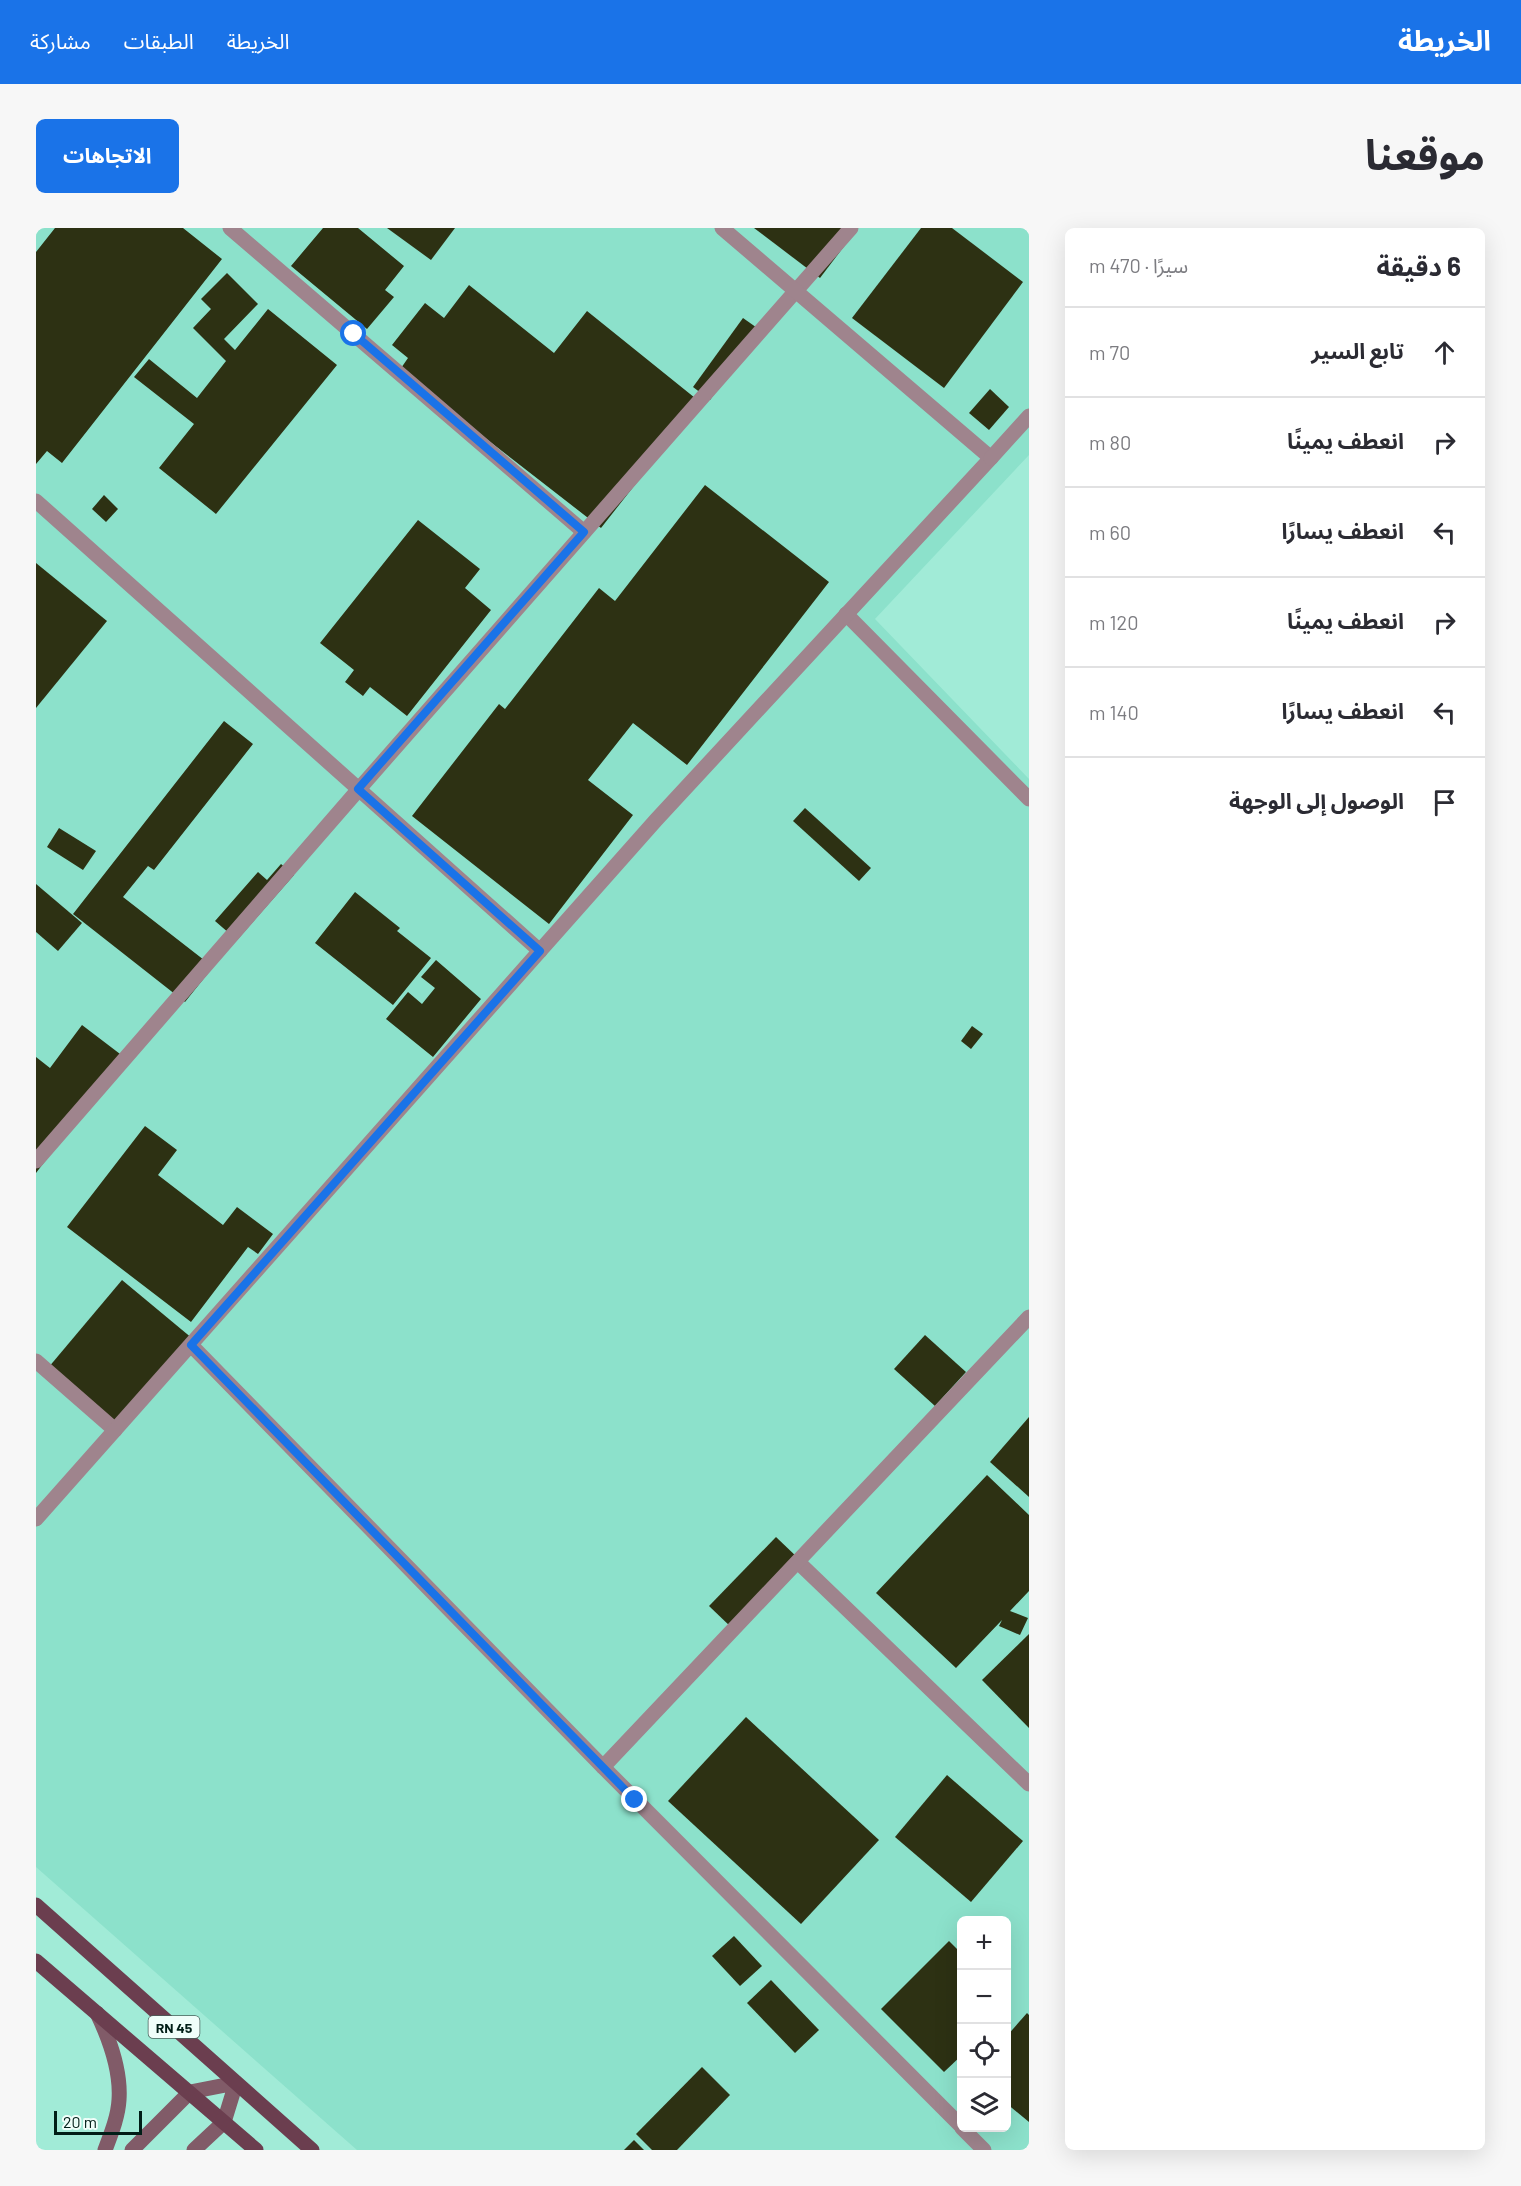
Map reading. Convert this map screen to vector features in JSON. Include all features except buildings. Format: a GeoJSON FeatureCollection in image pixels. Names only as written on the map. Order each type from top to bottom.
{"type":"FeatureCollection","features":[{"type":"Feature","properties":{"kind":"main road","name":"RN 45"},"geometry":{"type":"LineString","coordinates":[[36,1905],[312,2150]]}},
{"type":"Feature","properties":{"kind":"main road","name":"RN 45"},"geometry":{"type":"LineString","coordinates":[[36,1961],[256,2150]]}},
{"type":"Feature","properties":{"kind":"main road"},"geometry":{"type":"LineString","coordinates":[[97,2013],[106,2034],[119,2089],[118,2111],[105,2150]]}},
{"type":"Feature","properties":{"kind":"main road"},"geometry":{"type":"LineString","coordinates":[[132,2150],[190,2092],[236,2083],[224,2122],[194,2150]]}},
{"type":"Feature","properties":{"kind":"street"},"geometry":{"type":"LineString","coordinates":[[230,228],[584,532]]}},
{"type":"Feature","properties":{"kind":"street"},"geometry":{"type":"LineString","coordinates":[[722,228],[991,458]]}},
{"type":"Feature","properties":{"kind":"street"},"geometry":{"type":"LineString","coordinates":[[36,1161],[358,789],[851,228]]}},
{"type":"Feature","properties":{"kind":"street"},"geometry":{"type":"LineString","coordinates":[[36,1520],[656,820],[1029,416]]}},
{"type":"Feature","properties":{"kind":"street"},"geometry":{"type":"LineString","coordinates":[[36,501],[540,951]]}},
{"type":"Feature","properties":{"kind":"street"},"geometry":{"type":"LineString","coordinates":[[846,614],[1029,799]]}},
{"type":"Feature","properties":{"kind":"street"},"geometry":{"type":"LineString","coordinates":[[603,1767],[1029,1317]]}},
{"type":"Feature","properties":{"kind":"street"},"geometry":{"type":"LineString","coordinates":[[191,1345],[603,1767],[957,2122]]}},
{"type":"Feature","properties":{"kind":"street"},"geometry":{"type":"LineString","coordinates":[[36,1361],[115,1430]]}},
{"type":"Feature","properties":{"kind":"street"},"geometry":{"type":"LineString","coordinates":[[798,1562],[1029,1784]]}},
{"type":"Feature","properties":{"kind":"street"},"geometry":{"type":"LineString","coordinates":[[967,2132],[984,2150]]}},
{"type":"Feature","properties":{"kind":"shaded area"},"geometry":{"type":"Polygon","coordinates":[[[36,228],[1029,228],[1029,455],[875,619],[1029,779],[1029,2150],[357,2150],[36,1867],[36,228]]]}},
{"type":"Feature","properties":{"kind":"route"},"geometry":{"type":"LineString","coordinates":[[354,334],[584,532],[358,789],[540,951],[191,1345],[635,1800]]}}]}
